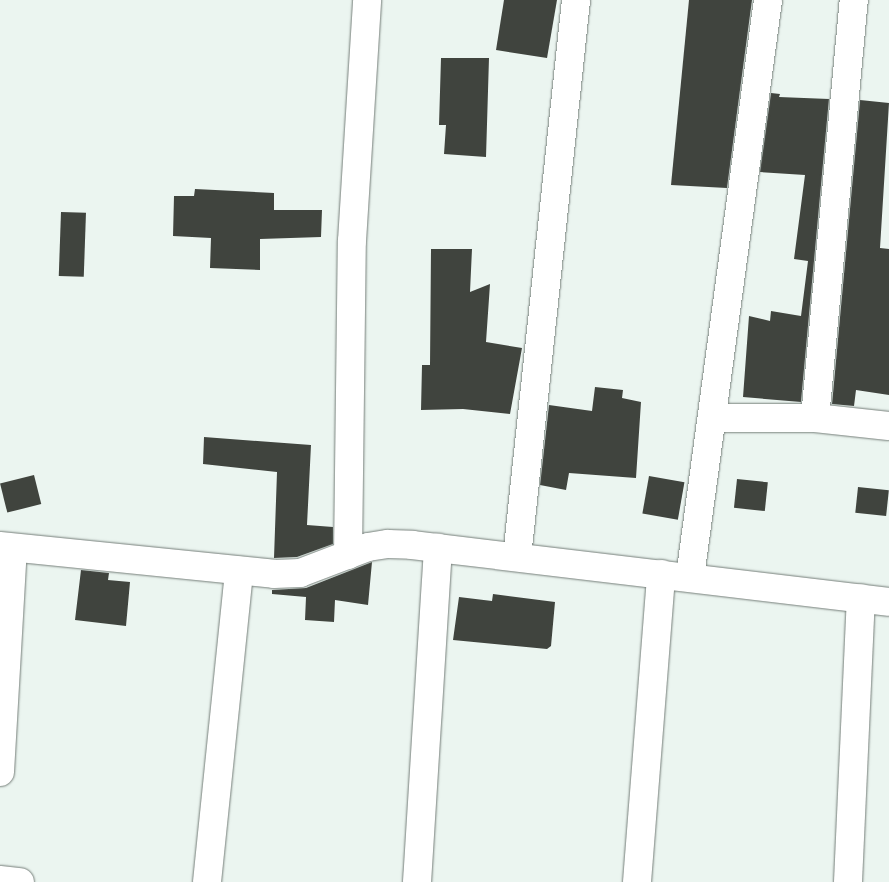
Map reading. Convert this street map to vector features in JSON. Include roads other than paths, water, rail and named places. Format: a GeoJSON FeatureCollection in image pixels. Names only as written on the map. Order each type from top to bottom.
{"type":"FeatureCollection","features":[{"type":"Feature","properties":{"kind":"street"},"geometry":{"type":"LineString","coordinates":[[348,555],[352,240],[367,0]]}},
{"type":"Feature","properties":{"kind":"street"},"geometry":{"type":"LineString","coordinates":[[517,557],[576,0]]}},
{"type":"Feature","properties":{"kind":"street"},"geometry":{"type":"LineString","coordinates":[[690,577],[714,418],[768,0]]}},
{"type":"Feature","properties":{"kind":"street"},"geometry":{"type":"LineString","coordinates":[[815,418],[854,0]]}},
{"type":"Feature","properties":{"kind":"street"},"geometry":{"type":"LineString","coordinates":[[714,418],[815,418],[889,426]]}},
{"type":"Feature","properties":{"kind":"street"},"geometry":{"type":"LineString","coordinates":[[0,772],[6,547],[238,571],[300,573],[348,555],[388,544],[690,577],[889,602]]}},
{"type":"Feature","properties":{"kind":"street"},"geometry":{"type":"LineString","coordinates":[[417,882],[438,548]]}},
{"type":"Feature","properties":{"kind":"street"},"geometry":{"type":"LineString","coordinates":[[207,882],[238,571]]}},
{"type":"Feature","properties":{"kind":"street"},"geometry":{"type":"LineString","coordinates":[[637,882],[661,574]]}},
{"type":"Feature","properties":{"kind":"street"},"geometry":{"type":"LineString","coordinates":[[848,882],[861,598]]}},
{"type":"Feature","properties":{"kind":"street"},"geometry":{"type":"LineString","coordinates":[[0,880],[20,882]]}}]}
